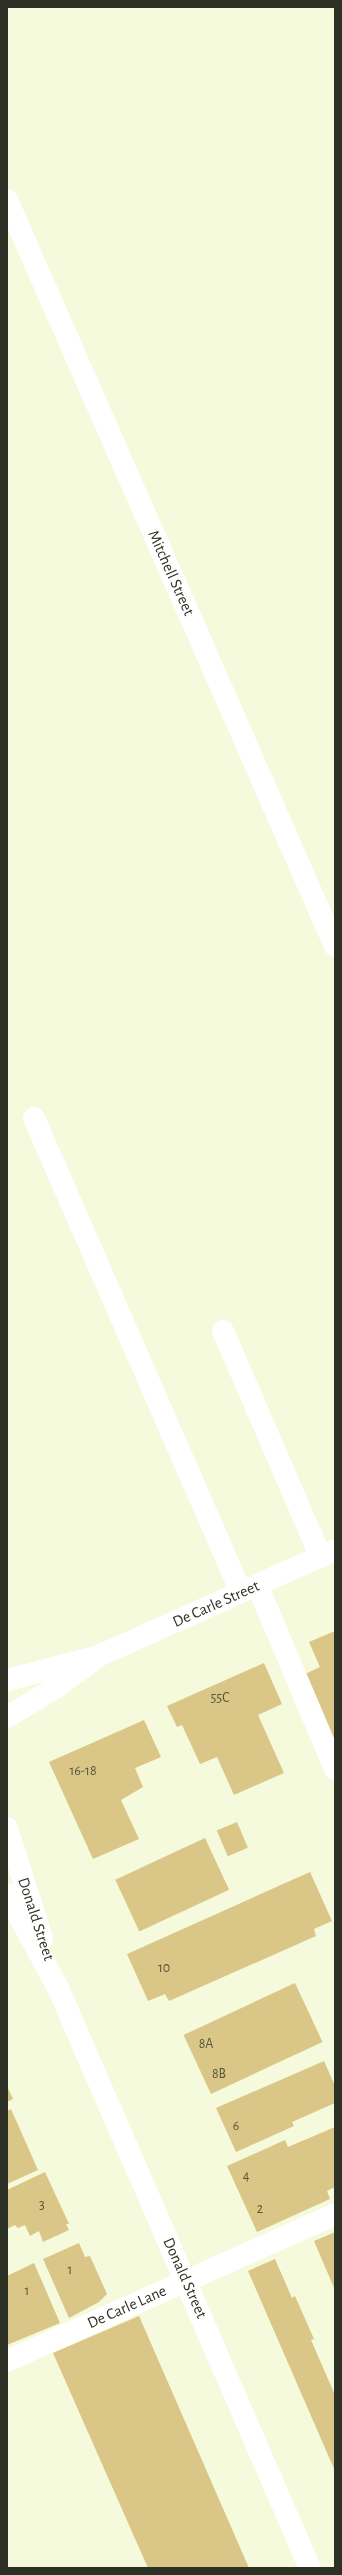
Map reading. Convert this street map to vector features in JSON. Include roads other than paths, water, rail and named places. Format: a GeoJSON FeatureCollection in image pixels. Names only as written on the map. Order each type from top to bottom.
{"type":"FeatureCollection","features":[{"type":"Feature","properties":{"kind":"street","name":"Mitchell Street"},"geometry":{"type":"LineString","coordinates":[[7,200],[335,946]]}},
{"type":"Feature","properties":{"kind":"street"},"geometry":{"type":"LineString","coordinates":[[34,1118],[249,1588],[335,1769]]}},
{"type":"Feature","properties":{"kind":"street"},"geometry":{"type":"LineString","coordinates":[[222,1331],[328,1553]]}},
{"type":"Feature","properties":{"kind":"street","name":"De Carle Street"},"geometry":{"type":"LineString","coordinates":[[7,1680],[96,1657],[328,1553]]}},
{"type":"Feature","properties":{"kind":"street","name":"De Carle Street"},"geometry":{"type":"LineString","coordinates":[[7,1717],[57,1687],[96,1657]]}},
{"type":"Feature","properties":{"kind":"street","name":"Donald Street"},"geometry":{"type":"LineString","coordinates":[[7,1828],[58,1988]]}},
{"type":"Feature","properties":{"kind":"street","name":"Donald Street"},"geometry":{"type":"LineString","coordinates":[[7,1894],[58,1988],[187,2280],[310,2568]]}},
{"type":"Feature","properties":{"kind":"street","name":"De Carle Lane"},"geometry":{"type":"LineString","coordinates":[[7,2360],[335,2214]]}}]}
